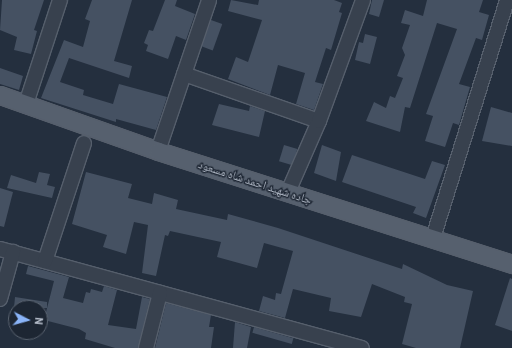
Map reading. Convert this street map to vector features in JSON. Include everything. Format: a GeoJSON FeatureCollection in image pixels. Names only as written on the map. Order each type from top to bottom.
{"type":"FeatureCollection","features":[{"type":"Feature","properties":{"kind":"main road","name":"جاده شهيد احمد شاه مسعود"},"geometry":{"type":"LineString","coordinates":[[0,95],[158,151],[512,264]]}},
{"type":"Feature","properties":{"kind":"street"},"geometry":{"type":"LineString","coordinates":[[26,104],[60,0]]}},
{"type":"Feature","properties":{"kind":"street"},"geometry":{"type":"LineString","coordinates":[[158,151],[209,0]]}},
{"type":"Feature","properties":{"kind":"street"},"geometry":{"type":"LineString","coordinates":[[288,192],[319,121],[363,0]]}},
{"type":"Feature","properties":{"kind":"street"},"geometry":{"type":"LineString","coordinates":[[432,238],[507,0]]}},
{"type":"Feature","properties":{"kind":"street"},"geometry":{"type":"LineString","coordinates":[[184,74],[319,121]]}},
{"type":"Feature","properties":{"kind":"street"},"geometry":{"type":"LineString","coordinates":[[45,261],[84,143]]}},
{"type":"Feature","properties":{"kind":"street"},"geometry":{"type":"LineString","coordinates":[[0,300],[6,250],[362,348]]}},
{"type":"Feature","properties":{"kind":"street"},"geometry":{"type":"LineString","coordinates":[[146,348],[160,293]]}},
{"type":"Feature","properties":{"kind":"building"},"geometry":{"type":"Polygon","coordinates":[[[2,0],[44,0],[34,30],[37,31],[31,54],[14,50],[17,37],[0,30],[2,0]]]}},
{"type":"Feature","properties":{"kind":"building"},"geometry":{"type":"Polygon","coordinates":[[[92,0],[132,0],[114,61],[132,66],[129,78],[69,58],[60,82],[84,90],[83,95],[113,104],[119,84],[167,97],[156,130],[116,119],[116,122],[41,98],[64,40],[83,47],[90,21],[85,19],[92,0]]]}},
{"type":"Feature","properties":{"kind":"building"},"geometry":{"type":"Polygon","coordinates":[[[165,0],[177,0],[175,6],[195,14],[186,40],[176,36],[168,59],[146,51],[148,45],[144,43],[149,30],[153,31],[165,0]]]}},
{"type":"Feature","properties":{"kind":"building"},"geometry":{"type":"Polygon","coordinates":[[[231,0],[258,5],[259,0],[334,0],[342,3],[339,12],[342,13],[331,50],[326,48],[315,82],[323,84],[314,110],[296,104],[305,73],[278,65],[270,95],[228,79],[236,57],[248,62],[262,20],[228,11],[231,0]]]}},
{"type":"Feature","properties":{"kind":"building"},"geometry":{"type":"Polygon","coordinates":[[[372,0],[384,0],[379,17],[369,14],[372,0]]]}},
{"type":"Feature","properties":{"kind":"building"},"geometry":{"type":"Polygon","coordinates":[[[427,0],[483,0],[479,12],[489,15],[482,40],[476,38],[459,84],[470,87],[459,125],[453,123],[445,147],[425,141],[433,116],[426,114],[457,29],[437,23],[410,108],[405,107],[400,132],[366,121],[374,102],[386,108],[390,96],[395,98],[403,78],[397,76],[405,55],[402,48],[410,25],[401,23],[405,10],[423,16],[427,0]]]}},
{"type":"Feature","properties":{"kind":"building"},"geometry":{"type":"Polygon","coordinates":[[[211,20],[222,24],[213,50],[201,46],[211,20]]]}},
{"type":"Feature","properties":{"kind":"building"},"geometry":{"type":"Polygon","coordinates":[[[365,34],[377,37],[370,64],[355,60],[359,42],[363,43],[365,34]]]}},
{"type":"Feature","properties":{"kind":"building"},"geometry":{"type":"Polygon","coordinates":[[[0,68],[23,76],[19,90],[0,84],[0,68]]]}},
{"type":"Feature","properties":{"kind":"building"},"geometry":{"type":"Polygon","coordinates":[[[219,104],[249,111],[250,106],[265,111],[259,137],[212,125],[219,104]]]}},
{"type":"Feature","properties":{"kind":"building"},"geometry":{"type":"Polygon","coordinates":[[[491,107],[512,113],[512,146],[482,141],[491,107]]]}},
{"type":"Feature","properties":{"kind":"building"},"geometry":{"type":"Polygon","coordinates":[[[284,145],[297,149],[292,165],[279,161],[284,145]]]}},
{"type":"Feature","properties":{"kind":"building"},"geometry":{"type":"Polygon","coordinates":[[[322,145],[341,152],[336,181],[314,173],[322,145]]]}},
{"type":"Feature","properties":{"kind":"building"},"geometry":{"type":"Polygon","coordinates":[[[352,155],[425,179],[432,161],[445,165],[426,218],[413,213],[416,207],[342,182],[352,155]]]}},
{"type":"Feature","properties":{"kind":"building"},"geometry":{"type":"Polygon","coordinates":[[[39,172],[50,174],[47,185],[55,187],[52,198],[7,188],[11,175],[36,183],[39,172]]]}},
{"type":"Feature","properties":{"kind":"building"},"geometry":{"type":"Polygon","coordinates":[[[86,172],[132,184],[128,198],[152,204],[154,193],[178,200],[176,209],[227,220],[228,214],[278,228],[402,269],[403,264],[447,285],[473,291],[460,348],[416,348],[402,344],[412,304],[404,302],[405,297],[372,284],[361,317],[329,311],[331,298],[293,289],[285,318],[259,311],[263,296],[275,300],[276,293],[281,294],[293,251],[264,243],[257,268],[217,257],[221,242],[170,231],[168,236],[165,235],[156,276],[142,273],[148,225],[134,222],[126,254],[103,247],[107,235],[72,224],[86,172]]]}},
{"type":"Feature","properties":{"kind":"building"},"geometry":{"type":"Polygon","coordinates":[[[0,188],[13,192],[4,227],[0,226],[0,188]]]}},
{"type":"Feature","properties":{"kind":"building"},"geometry":{"type":"Polygon","coordinates":[[[28,266],[69,277],[63,298],[83,303],[86,292],[90,293],[91,289],[102,292],[104,286],[117,290],[108,325],[136,329],[142,297],[150,299],[138,348],[115,348],[85,339],[86,333],[79,329],[48,321],[48,304],[54,281],[26,274],[28,266]]]}},
{"type":"Feature","properties":{"kind":"building"},"geometry":{"type":"Polygon","coordinates":[[[510,278],[512,279],[512,331],[495,325],[510,278]]]}},
{"type":"Feature","properties":{"kind":"building"},"geometry":{"type":"Polygon","coordinates":[[[15,297],[34,300],[15,300],[15,297]]]}},
{"type":"Feature","properties":{"kind":"building"},"geometry":{"type":"Polygon","coordinates":[[[166,303],[211,315],[209,327],[214,327],[211,348],[155,348],[166,303]]]}},
{"type":"Feature","properties":{"kind":"building"},"geometry":{"type":"Polygon","coordinates":[[[235,322],[251,327],[247,348],[233,348],[235,322]]]}},
{"type":"Feature","properties":{"kind":"building"},"geometry":{"type":"Polygon","coordinates":[[[254,327],[293,338],[292,344],[252,333],[254,327]]]}}]}
